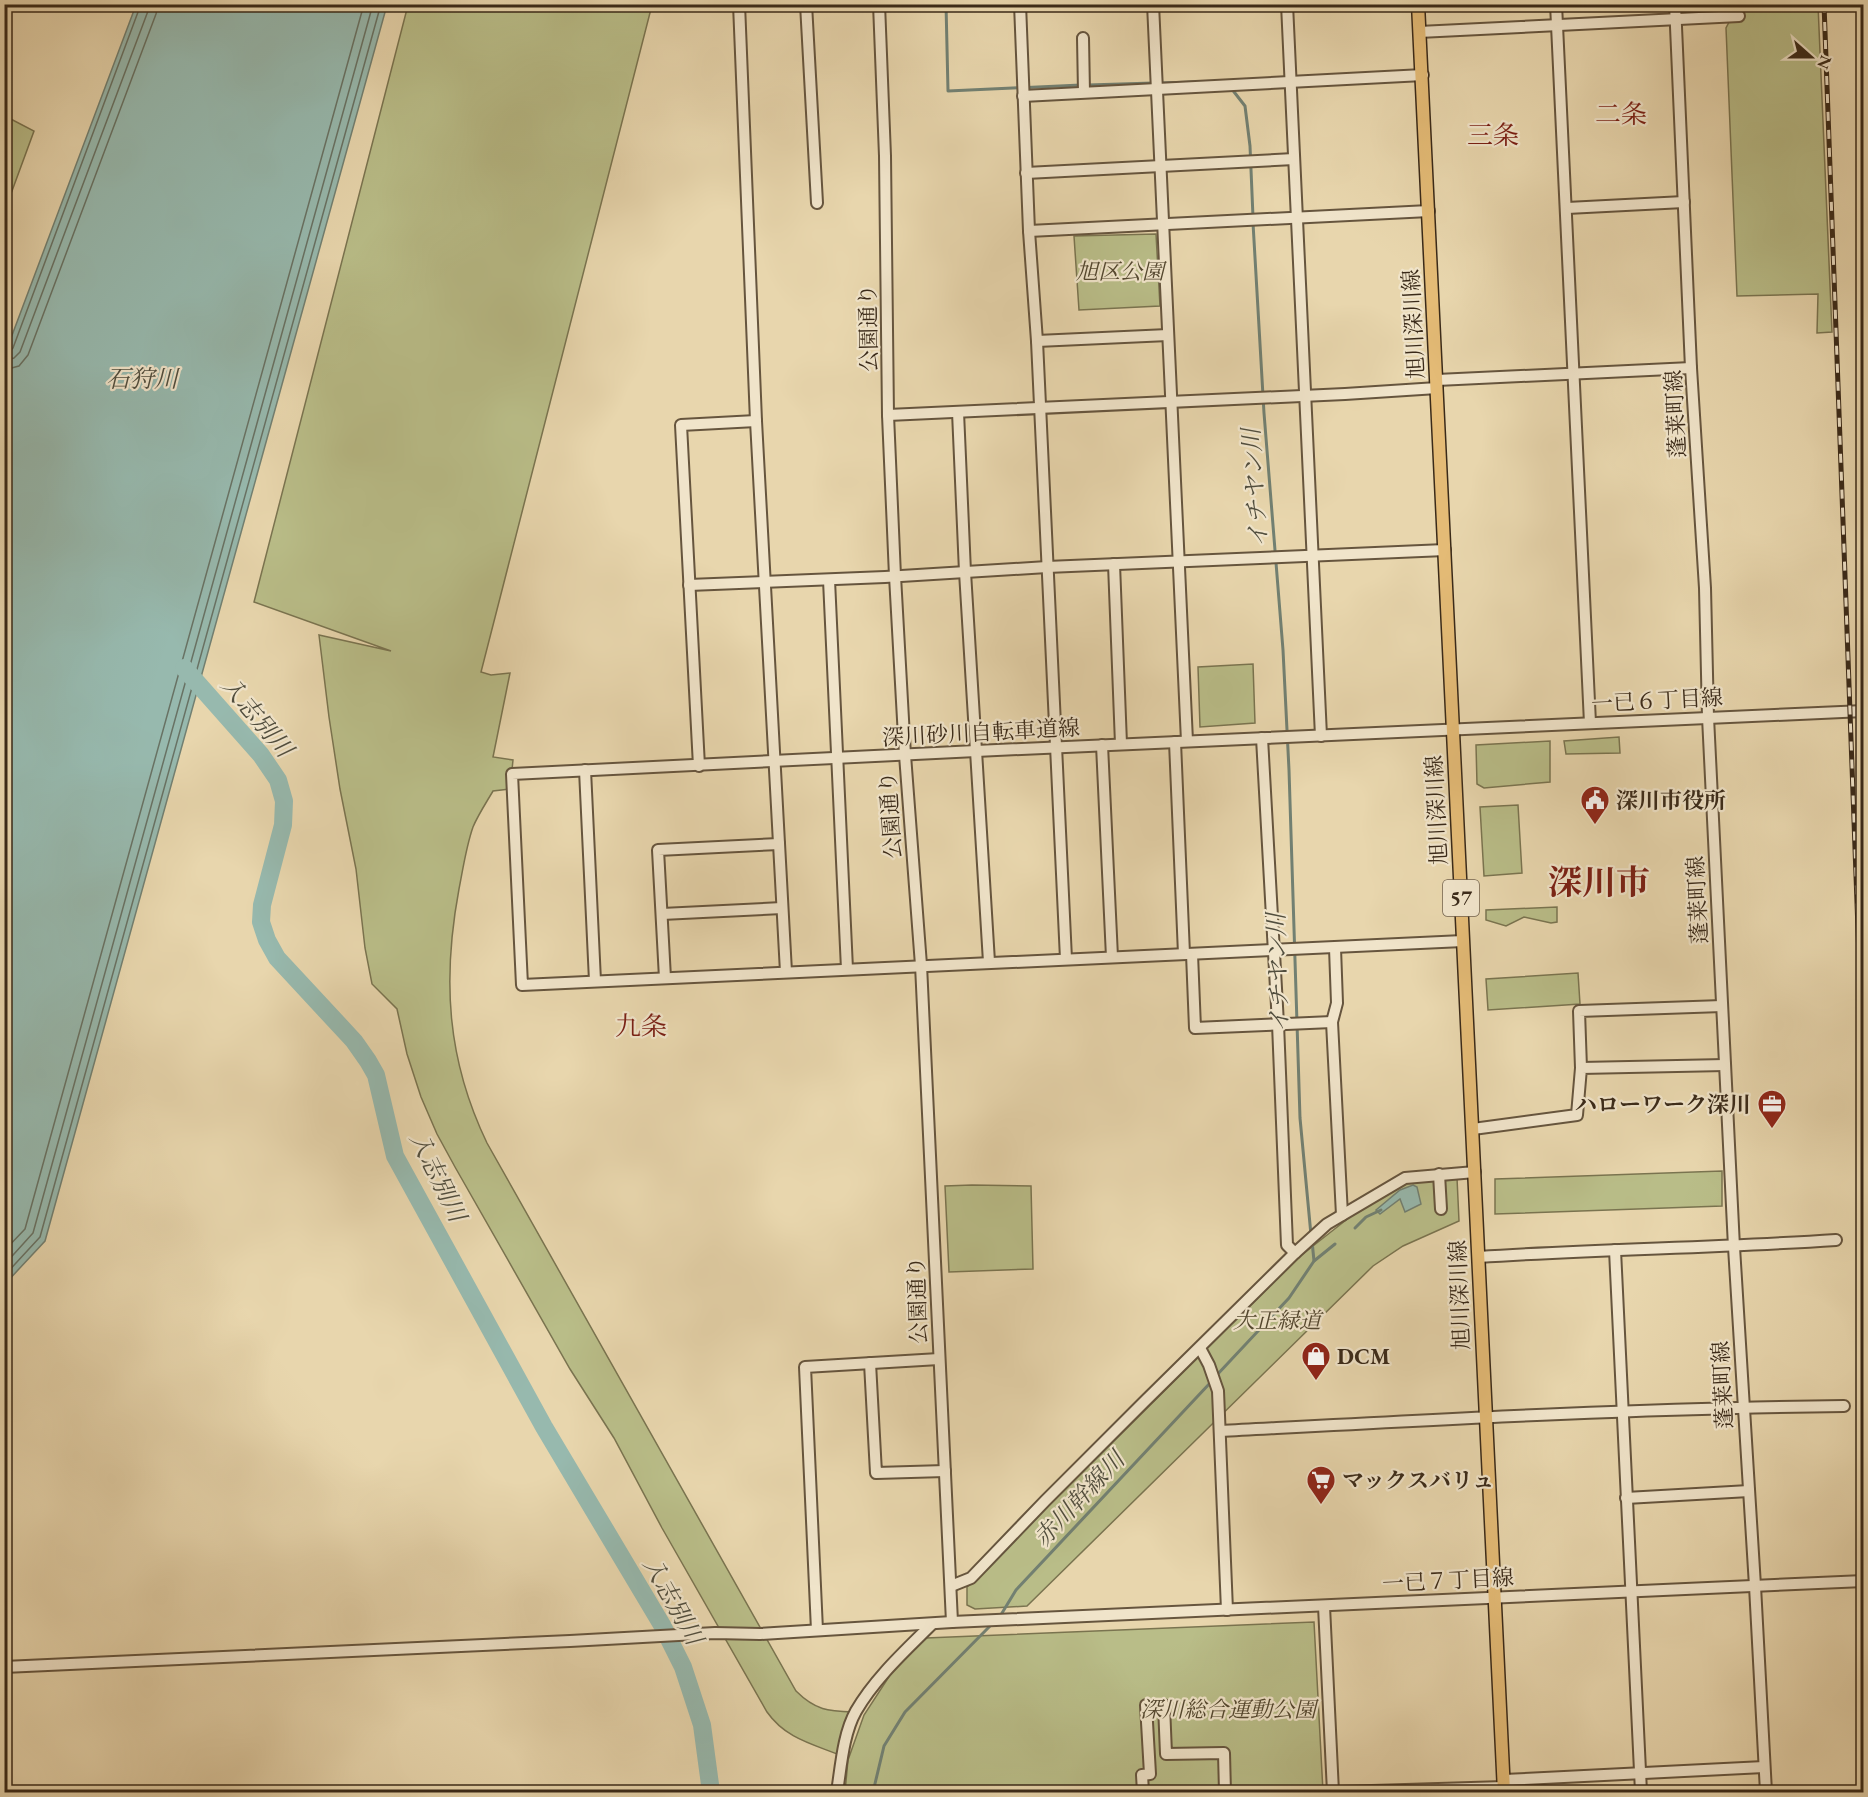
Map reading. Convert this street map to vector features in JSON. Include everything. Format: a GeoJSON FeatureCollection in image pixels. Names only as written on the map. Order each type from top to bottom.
{"type":"FeatureCollection","features":[{"type":"Feature","properties":{"kind":"main road","name":"旭川深川線"},"geometry":{"type":"LineString","coordinates":[[1418,4],[1504,1787]]}},
{"type":"Feature","properties":{"kind":"street"},"geometry":{"type":"LineString","coordinates":[[739,4],[756,421],[786,972]]}},
{"type":"Feature","properties":{"kind":"street"},"geometry":{"type":"LineString","coordinates":[[806,4],[817,203]]}},
{"type":"Feature","properties":{"kind":"street","name":"公園通り"},"geometry":{"type":"LineString","coordinates":[[879,4],[885,156],[888,415],[895,576],[905,755],[921,965],[952,1622]]}},
{"type":"Feature","properties":{"kind":"street"},"geometry":{"type":"LineString","coordinates":[[1020,4],[1026,173],[1066,959]]}},
{"type":"Feature","properties":{"kind":"street"},"geometry":{"type":"LineString","coordinates":[[1153,4],[1187,741]]}},
{"type":"Feature","properties":{"kind":"street"},"geometry":{"type":"LineString","coordinates":[[1287,4],[1320,736]]}},
{"type":"Feature","properties":{"kind":"street"},"geometry":{"type":"LineString","coordinates":[[1556,4],[1590,723]]}},
{"type":"Feature","properties":{"kind":"street","name":"蓬莱町線"},"geometry":{"type":"LineString","coordinates":[[1675,4],[1691,368],[1705,588],[1708,717],[1734,1247],[1766,1792]]}},
{"type":"Feature","properties":{"kind":"street"},"geometry":{"type":"LineString","coordinates":[[1419,32],[1739,16]]}},
{"type":"Feature","properties":{"kind":"street"},"geometry":{"type":"LineString","coordinates":[[1083,38],[1084,92]]}},
{"type":"Feature","properties":{"kind":"street"},"geometry":{"type":"LineString","coordinates":[[1023,96],[1423,75]]}},
{"type":"Feature","properties":{"kind":"street"},"geometry":{"type":"LineString","coordinates":[[1026,173],[1294,159]]}},
{"type":"Feature","properties":{"kind":"street"},"geometry":{"type":"LineString","coordinates":[[1567,208],[1684,202]]}},
{"type":"Feature","properties":{"kind":"street"},"geometry":{"type":"LineString","coordinates":[[1029,231],[1429,211]]}},
{"type":"Feature","properties":{"kind":"street"},"geometry":{"type":"LineString","coordinates":[[1036,341],[1168,335]]}},
{"type":"Feature","properties":{"kind":"street"},"geometry":{"type":"LineString","coordinates":[[888,415],[1305,396],[1574,374],[1691,368]]}},
{"type":"Feature","properties":{"kind":"street"},"geometry":{"type":"LineString","coordinates":[[958,412],[965,572],[989,962]]}},
{"type":"Feature","properties":{"kind":"street"},"geometry":{"type":"LineString","coordinates":[[699,766],[681,425],[756,421]]}},
{"type":"Feature","properties":{"kind":"street"},"geometry":{"type":"LineString","coordinates":[[689,585],[1445,550]]}},
{"type":"Feature","properties":{"kind":"street"},"geometry":{"type":"LineString","coordinates":[[1114,564],[1121,744]]}},
{"type":"Feature","properties":{"kind":"street"},"geometry":{"type":"LineString","coordinates":[[829,580],[847,969]]}},
{"type":"Feature","properties":{"kind":"street","name":"一已６丁目線"},"geometry":{"type":"LineString","coordinates":[[1453,729],[1863,711]]}},
{"type":"Feature","properties":{"kind":"street","name":"深川砂川自転車道線"},"geometry":{"type":"LineString","coordinates":[[595,981],[522,984],[512,774],[1453,729]]}},
{"type":"Feature","properties":{"kind":"street"},"geometry":{"type":"LineString","coordinates":[[1262,738],[1278,1024],[1287,1245],[1295,1253]]}},
{"type":"Feature","properties":{"kind":"street"},"geometry":{"type":"LineString","coordinates":[[1175,742],[1188,954],[1195,1028],[1332,1022]]}},
{"type":"Feature","properties":{"kind":"street"},"geometry":{"type":"LineString","coordinates":[[1102,745],[1112,957]]}},
{"type":"Feature","properties":{"kind":"street"},"geometry":{"type":"LineString","coordinates":[[585,770],[595,981],[989,962],[1273,952],[1463,941]]}},
{"type":"Feature","properties":{"kind":"street"},"geometry":{"type":"LineString","coordinates":[[665,978],[658,850],[779,844]]}},
{"type":"Feature","properties":{"kind":"street"},"geometry":{"type":"LineString","coordinates":[[662,914],[782,908]]}},
{"type":"Feature","properties":{"kind":"street"},"geometry":{"type":"LineString","coordinates":[[1335,948],[1337,1004],[1332,1022],[1342,1215]]}},
{"type":"Feature","properties":{"kind":"street"},"geometry":{"type":"LineString","coordinates":[[1473,1129],[1577,1115],[1581,1068],[1579,1011],[1722,1006]]}},
{"type":"Feature","properties":{"kind":"street"},"geometry":{"type":"LineString","coordinates":[[1581,1068],[1725,1065]]}},
{"type":"Feature","properties":{"kind":"street"},"geometry":{"type":"LineString","coordinates":[[951,1586],[971,1578],[1045,1501],[1327,1224],[1406,1178],[1475,1172]]}},
{"type":"Feature","properties":{"kind":"street"},"geometry":{"type":"LineString","coordinates":[[1439,1174],[1441,1209]]}},
{"type":"Feature","properties":{"kind":"street"},"geometry":{"type":"LineString","coordinates":[[1479,1257],[1734,1247],[1836,1240]]}},
{"type":"Feature","properties":{"kind":"street"},"geometry":{"type":"LineString","coordinates":[[1615,1250],[1641,1792]]}},
{"type":"Feature","properties":{"kind":"street"},"geometry":{"type":"LineString","coordinates":[[1200,1347],[1218,1391],[1227,1610]]}},
{"type":"Feature","properties":{"kind":"street"},"geometry":{"type":"LineString","coordinates":[[817,1630],[805,1366],[939,1359]]}},
{"type":"Feature","properties":{"kind":"street"},"geometry":{"type":"LineString","coordinates":[[870,1363],[876,1473],[945,1471]]}},
{"type":"Feature","properties":{"kind":"street"},"geometry":{"type":"LineString","coordinates":[[1220,1431],[1485,1417],[1743,1407],[1844,1406]]}},
{"type":"Feature","properties":{"kind":"street"},"geometry":{"type":"LineString","coordinates":[[1626,1498],[1749,1491]]}},
{"type":"Feature","properties":{"kind":"street","name":"一已７丁目線"},"geometry":{"type":"LineString","coordinates":[[4,1667],[715,1633],[760,1634],[952,1622],[1863,1581]]}},
{"type":"Feature","properties":{"kind":"street"},"geometry":{"type":"LineString","coordinates":[[1324,1606],[1333,1792]]}},
{"type":"Feature","properties":{"kind":"street"},"geometry":{"type":"LineString","coordinates":[[837,1792],[844,1748],[855,1712],[884,1675],[932,1624]]}},
{"type":"Feature","properties":{"kind":"street"},"geometry":{"type":"LineString","coordinates":[[1134,1792],[1143,1792],[1142,1775],[1150,1774],[1146,1705],[1164,1704],[1166,1754],[1224,1753],[1225,1792]]}},
{"type":"Feature","properties":{"kind":"street"},"geometry":{"type":"LineString","coordinates":[[1339,1792],[1504,1787],[1640,1773],[1764,1767]]}},
{"type":"Feature","properties":{"kind":"green space"},"geometry":{"type":"Polygon","coordinates":[[[408,5],[652,5],[481,672],[491,675],[510,673],[493,757],[513,760],[510,789],[493,791],[475,822],[467,850],[459,889],[451,955],[452,1019],[463,1081],[487,1143],[796,1691],[810,1703],[823,1709],[855,1712],[842,1756],[791,1735],[767,1712],[662,1528],[614,1438],[570,1369],[437,1134],[421,1097],[407,1054],[397,1009],[372,984],[365,948],[356,869],[329,717],[319,635],[391,651],[254,602],[408,5]]]}},
{"type":"Feature","properties":{"kind":"green space"},"geometry":{"type":"Polygon","coordinates":[[[1738,5],[1818,5],[1832,332],[1817,333],[1818,294],[1737,296],[1726,28],[1738,5]]]}},
{"type":"Feature","properties":{"kind":"green space"},"geometry":{"type":"Polygon","coordinates":[[[5,116],[34,131],[5,210],[5,116]]]}},
{"type":"Feature","properties":{"kind":"green space","name":"旭区公園"},"geometry":{"type":"Polygon","coordinates":[[[1156,234],[1160,306],[1079,310],[1074,236],[1156,234]]]}},
{"type":"Feature","properties":{"kind":"green space"},"geometry":{"type":"Polygon","coordinates":[[[1253,664],[1255,723],[1200,727],[1198,667],[1253,664]]]}},
{"type":"Feature","properties":{"kind":"green space"},"geometry":{"type":"Polygon","coordinates":[[[1619,737],[1620,753],[1566,754],[1564,741],[1619,737]]]}},
{"type":"Feature","properties":{"kind":"green space"},"geometry":{"type":"Polygon","coordinates":[[[1550,741],[1550,782],[1484,788],[1477,784],[1476,745],[1550,741]]]}},
{"type":"Feature","properties":{"kind":"green space"},"geometry":{"type":"Polygon","coordinates":[[[1518,805],[1522,873],[1484,876],[1480,807],[1518,805]]]}},
{"type":"Feature","properties":{"kind":"green space"},"geometry":{"type":"Polygon","coordinates":[[[1557,907],[1557,922],[1551,923],[1524,917],[1506,926],[1486,920],[1486,910],[1557,907]]]}},
{"type":"Feature","properties":{"kind":"green space"},"geometry":{"type":"Polygon","coordinates":[[[1578,973],[1580,1004],[1488,1010],[1486,979],[1578,973]]]}},
{"type":"Feature","properties":{"kind":"green space"},"geometry":{"type":"Polygon","coordinates":[[[1722,1171],[1722,1206],[1495,1214],[1495,1179],[1722,1171]]]}},
{"type":"Feature","properties":{"kind":"green space","name":"大正緑道"},"geometry":{"type":"Polygon","coordinates":[[[1457,1178],[1459,1221],[1403,1246],[1373,1266],[1027,1606],[975,1609],[967,1605],[967,1587],[1299,1257],[1355,1213],[1404,1181],[1457,1178]]]}},
{"type":"Feature","properties":{"kind":"green space"},"geometry":{"type":"Polygon","coordinates":[[[945,1186],[1031,1186],[1033,1269],[949,1272],[945,1186]]]}},
{"type":"Feature","properties":{"kind":"green space","name":"深川総合運動公園"},"geometry":{"type":"Polygon","coordinates":[[[1314,1622],[1323,1792],[845,1792],[848,1760],[864,1715],[892,1672],[926,1638],[1314,1622]]]}},
{"type":"Feature","properties":{"kind":"water","name":"石狩川"},"geometry":{"type":"Polygon","coordinates":[[[136,5],[387,5],[45,1241],[5,1284],[5,354],[136,5]]]}},
{"type":"Feature","properties":{"kind":"water"},"geometry":{"type":"Polygon","coordinates":[[[1413,1185],[1417,1187],[1421,1204],[1405,1212],[1400,1199],[1380,1214],[1376,1210],[1400,1190],[1413,1185]]]}},
{"type":"Feature","properties":{"kind":"waterway","name":"イチヤン川"},"geometry":{"type":"LineString","coordinates":[[946,4],[948,91],[1081,85]]}},
{"type":"Feature","properties":{"kind":"waterway","name":"イチヤン川"},"geometry":{"type":"LineString","coordinates":[[1160,83],[1195,82]]}},
{"type":"Feature","properties":{"kind":"waterway","name":"イチヤン川"},"geometry":{"type":"LineString","coordinates":[[1088,85],[1153,83]]}},
{"type":"Feature","properties":{"kind":"waterway","name":"イチヤン川"},"geometry":{"type":"LineString","coordinates":[[1231,88],[1245,106],[1250,146],[1253,217]]}},
{"type":"Feature","properties":{"kind":"waterway","name":"イチヤン川"},"geometry":{"type":"LineString","coordinates":[[1253,223],[1264,413],[1283,650],[1300,1118],[1311,1235]]}},
{"type":"Feature","properties":{"kind":"waterway","name":"入志別川"},"geometry":{"type":"LineString","coordinates":[[184,668],[261,755],[278,780],[284,801],[283,825],[262,905],[261,922],[267,940],[277,958],[354,1041],[376,1075],[395,1156],[544,1427],[662,1625],[683,1667],[702,1725],[711,1792]]}},
{"type":"Feature","properties":{"kind":"waterway","name":"赤川幹線川"},"geometry":{"type":"LineString","coordinates":[[1355,1228],[1366,1217],[1381,1210]]}},
{"type":"Feature","properties":{"kind":"waterway","name":"イチヤン川"},"geometry":{"type":"LineString","coordinates":[[1312,1241],[1314,1261]]}},
{"type":"Feature","properties":{"kind":"waterway","name":"赤川幹線川"},"geometry":{"type":"LineString","coordinates":[[1215,1377],[1289,1298],[1314,1261],[1335,1244]]}},
{"type":"Feature","properties":{"kind":"waterway","name":"赤川幹線川"},"geometry":{"type":"LineString","coordinates":[[999,1618],[1016,1590],[1211,1382]]}},
{"type":"Feature","properties":{"kind":"waterway","name":"赤川幹線川"},"geometry":{"type":"LineString","coordinates":[[873,1792],[884,1746],[905,1712],[992,1624]]}},
{"type":"Feature","properties":{"kind":"railway"},"geometry":{"type":"LineString","coordinates":[[1824,4],[1864,1093]]}},
{"type":"Feature","properties":{"kind":"place","name":"深川市役所"},"geometry":{"type":"Point","coordinates":[1595,826]}},
{"type":"Feature","properties":{"kind":"place","name":"ハローワーク深川"},"geometry":{"type":"Point","coordinates":[1772,1130]}},
{"type":"Feature","properties":{"kind":"place","name":"DCM"},"geometry":{"type":"Point","coordinates":[1316,1382]}},
{"type":"Feature","properties":{"kind":"place","name":"マックスバリュ"},"geometry":{"type":"Point","coordinates":[1321,1506]}},
{"type":"Feature","properties":{"kind":"district","name":"二条"},"geometry":{"type":"Point","coordinates":[1621,114]}},
{"type":"Feature","properties":{"kind":"district","name":"三条"},"geometry":{"type":"Point","coordinates":[1493,135]}},
{"type":"Feature","properties":{"kind":"district","name":"深川市"},"geometry":{"type":"Point","coordinates":[1599,882]}},
{"type":"Feature","properties":{"kind":"district","name":"九条"},"geometry":{"type":"Point","coordinates":[641,1026]}}]}
